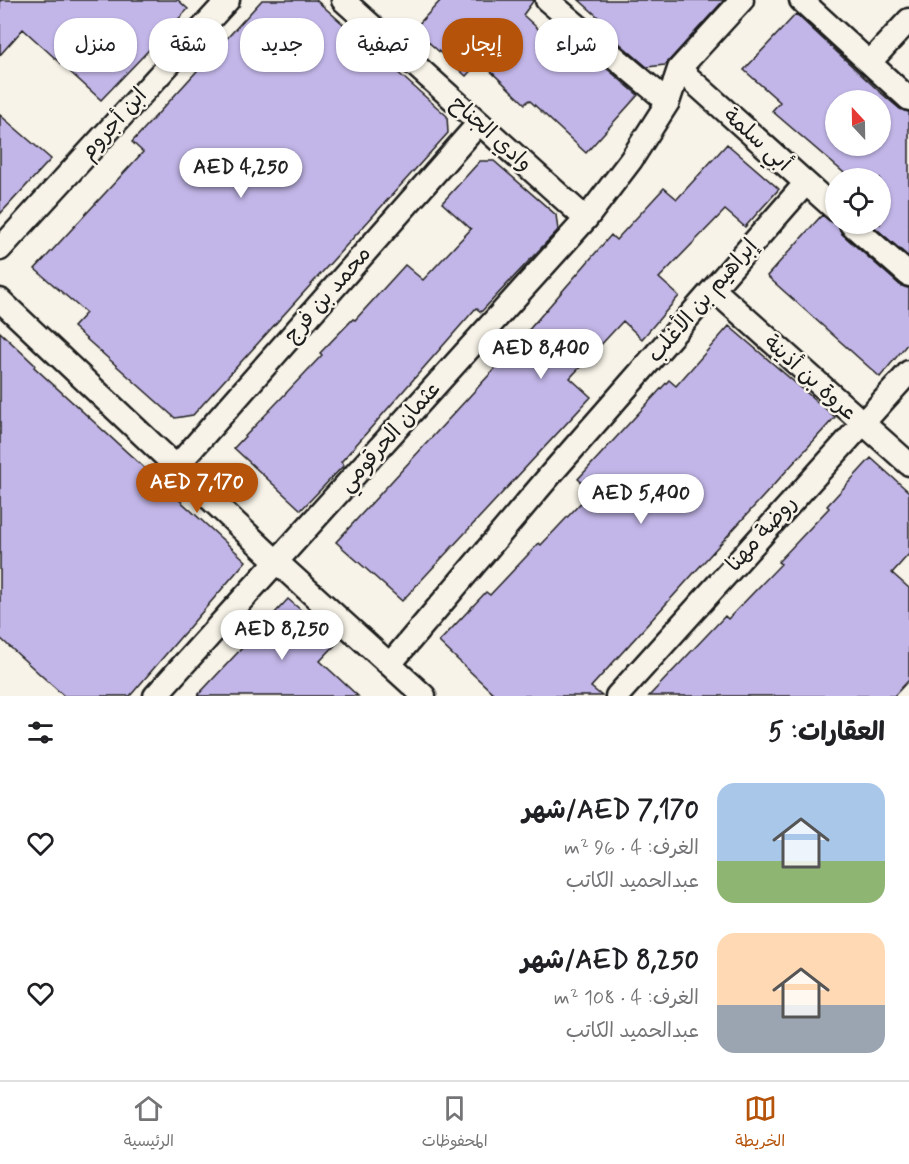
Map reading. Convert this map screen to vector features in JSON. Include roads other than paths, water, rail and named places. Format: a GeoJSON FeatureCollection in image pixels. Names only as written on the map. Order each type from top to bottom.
{"type":"FeatureCollection","features":[{"type":"Feature","properties":{"kind":"street","name":"ابن أجروم"},"geometry":{"type":"LineString","coordinates":[[0,249],[228,0]]}},
{"type":"Feature","properties":{"kind":"street","name":"وادي الجناح"},"geometry":{"type":"LineString","coordinates":[[343,0],[586,219]]}},
{"type":"Feature","properties":{"kind":"street","name":"عثمان الحرقومي"},"geometry":{"type":"LineString","coordinates":[[155,696],[586,219],[631,160],[668,102],[679,69],[742,0]]}},
{"type":"Feature","properties":{"kind":"street"},"geometry":{"type":"LineString","coordinates":[[801,0],[909,99]]}},
{"type":"Feature","properties":{"kind":"street"},"geometry":{"type":"LineString","coordinates":[[554,2],[668,102]]}},
{"type":"Feature","properties":{"kind":"street"},"geometry":{"type":"LineString","coordinates":[[870,62],[909,20]]}},
{"type":"Feature","properties":{"kind":"street","name":"أبي سلمة"},"geometry":{"type":"LineString","coordinates":[[679,69],[825,201]]}},
{"type":"Feature","properties":{"kind":"street","name":"محمد بن فرج"},"geometry":{"type":"LineString","coordinates":[[177,466],[479,123]]}},
{"type":"Feature","properties":{"kind":"street","name":"إبراهيم بن الأغلب"},"geometry":{"type":"LineString","coordinates":[[390,664],[805,184]]}},
{"type":"Feature","properties":{"kind":"street"},"geometry":{"type":"LineString","coordinates":[[862,234],[909,275]]}},
{"type":"Feature","properties":{"kind":"street","name":"عروة بن أذينة"},"geometry":{"type":"LineString","coordinates":[[712,289],[861,424],[909,464]]}},
{"type":"Feature","properties":{"kind":"street"},"geometry":{"type":"LineString","coordinates":[[0,300],[277,562],[424,696]]}},
{"type":"Feature","properties":{"kind":"street","name":"روضة مهنا"},"geometry":{"type":"LineString","coordinates":[[617,696],[909,372]]}}]}
